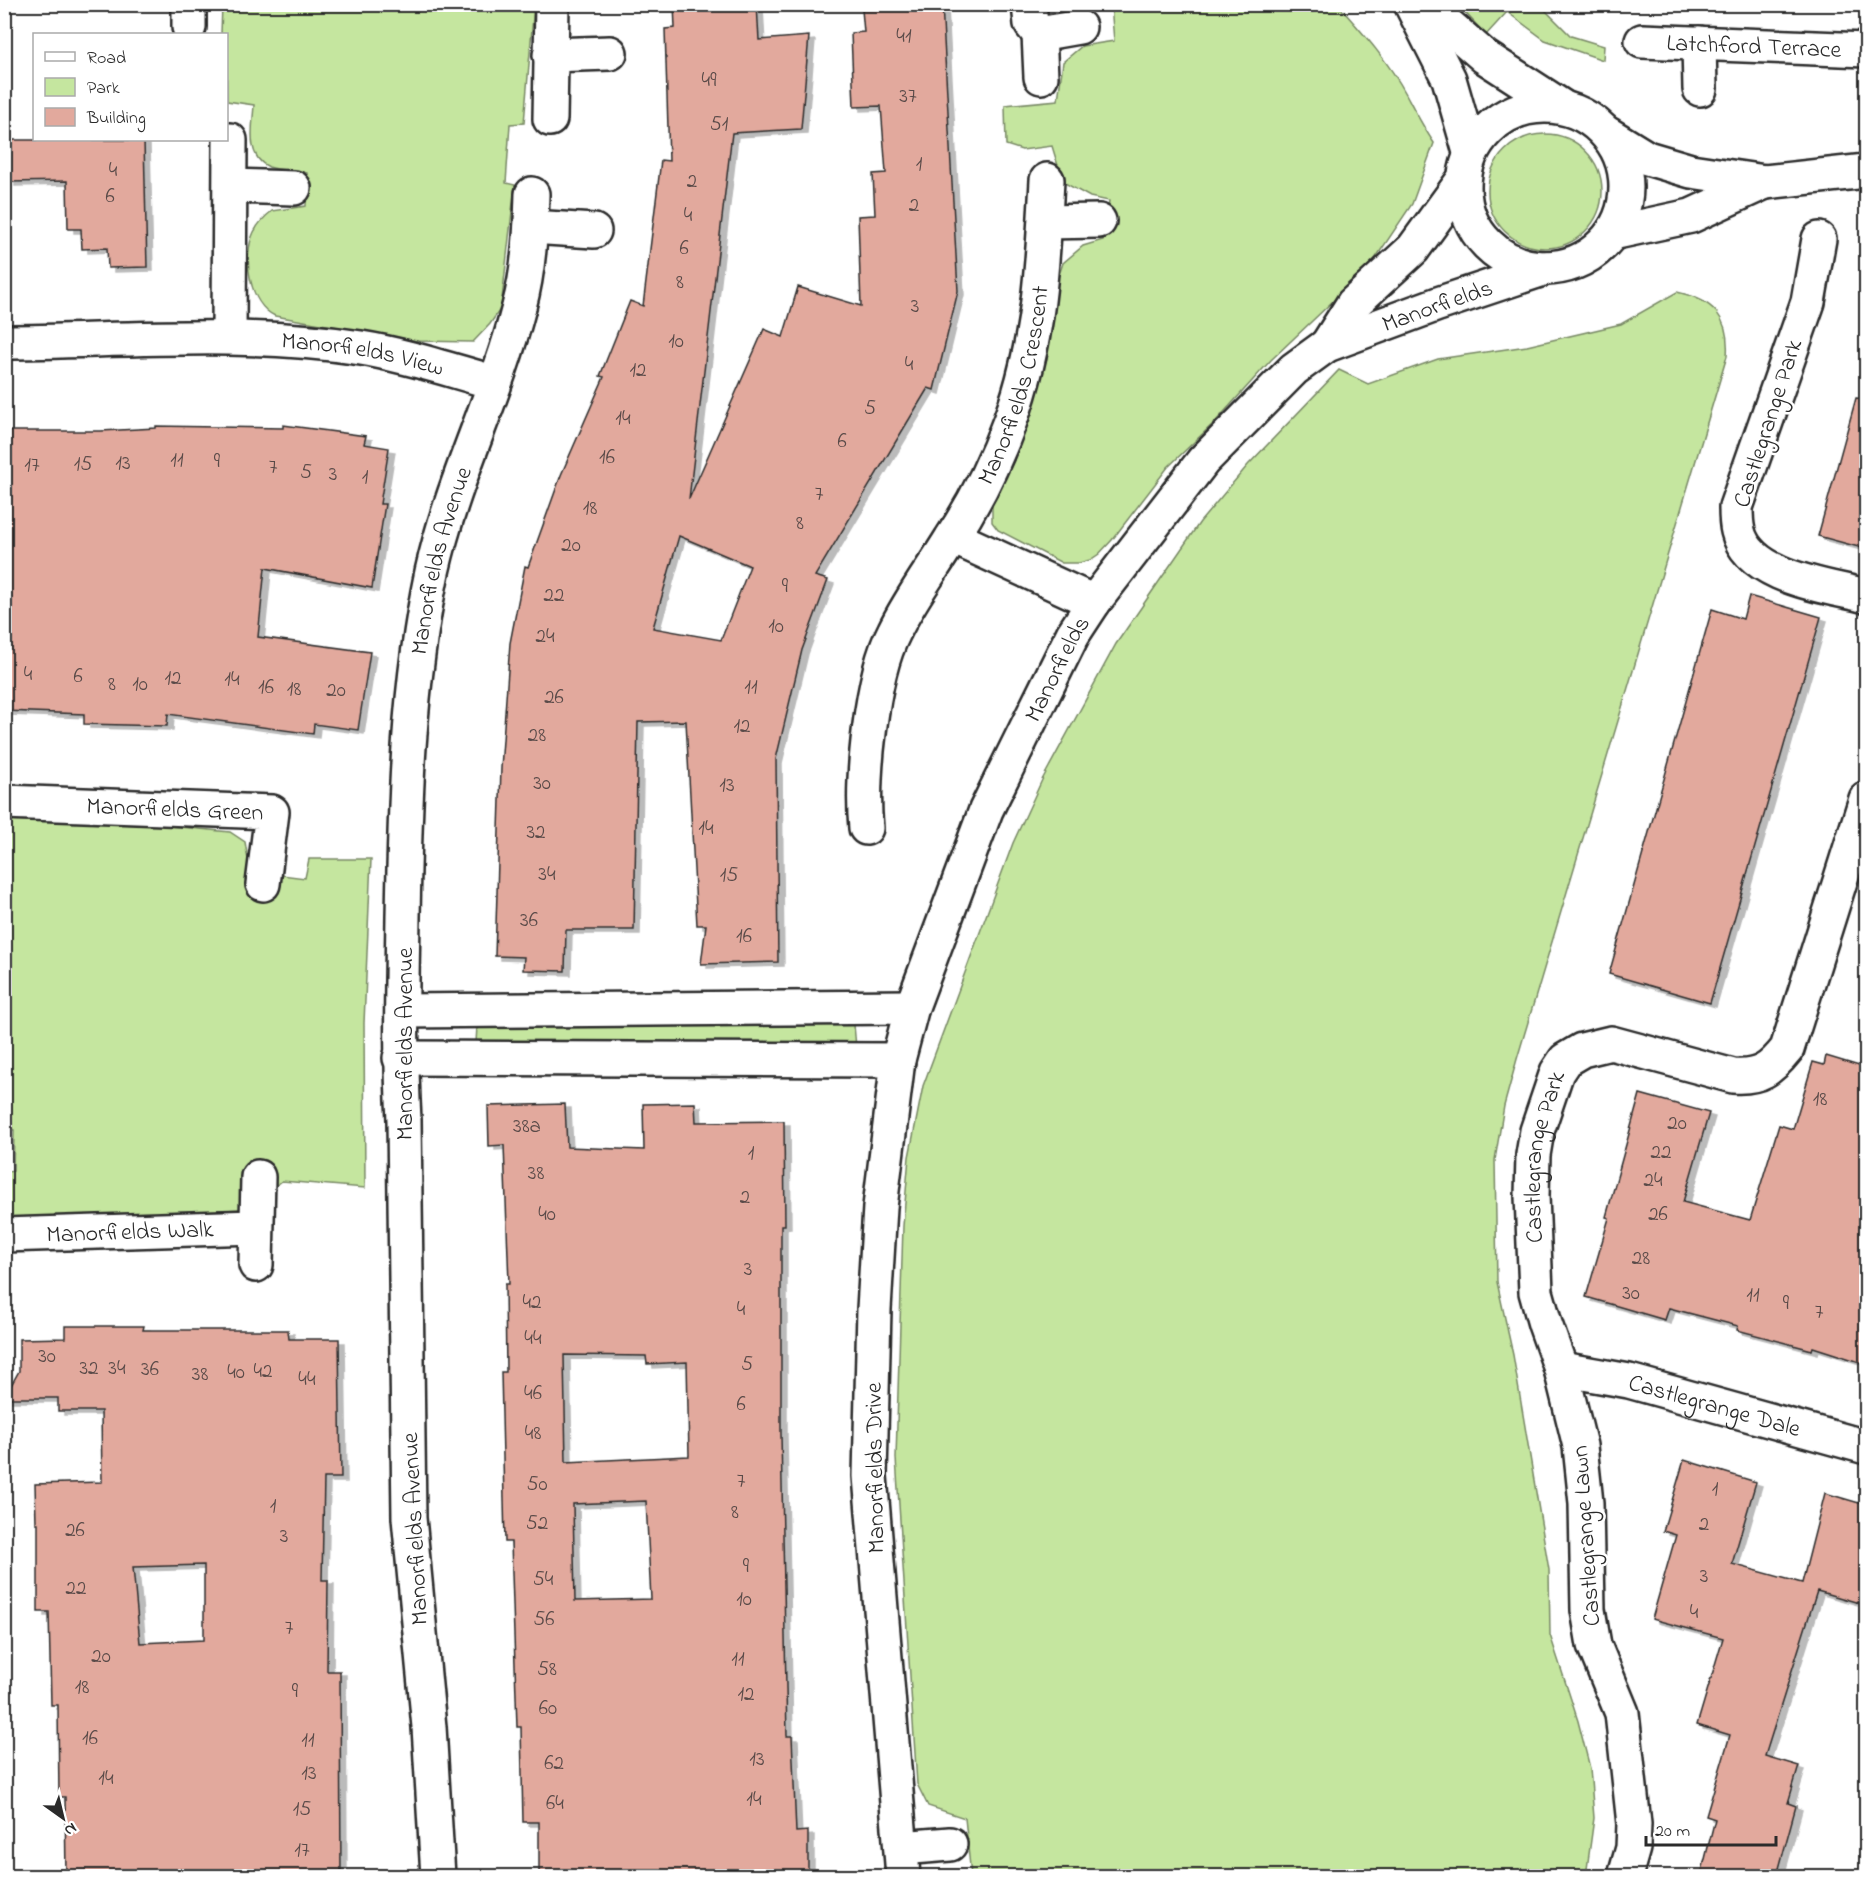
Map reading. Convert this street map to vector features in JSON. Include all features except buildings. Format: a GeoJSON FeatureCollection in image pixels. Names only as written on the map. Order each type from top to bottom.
{"type":"FeatureCollection","features":[{"type":"Feature","properties":{"kind":"street"},"geometry":{"type":"LineString","coordinates":[[550,119],[552,4]]}},
{"type":"Feature","properties":{"kind":"street"},"geometry":{"type":"LineString","coordinates":[[1411,4],[1449,79],[1467,166],[1466,206],[1476,231],[1495,251],[1519,264],[1546,268],[1571,264],[1594,252],[1612,233],[1624,209],[1627,183],[1621,157],[1608,134]]}},
{"type":"Feature","properties":{"kind":"street"},"geometry":{"type":"LineString","coordinates":[[1424,4],[1485,57],[1561,106],[1587,116],[1608,134],[1647,158],[1691,171],[1765,182],[1866,171]]}},
{"type":"Feature","properties":{"kind":"street"},"geometry":{"type":"LineString","coordinates":[[1041,77],[1034,20],[1079,27]]}},
{"type":"Feature","properties":{"kind":"street","name":"Latchford Terrace"},"geometry":{"type":"LineString","coordinates":[[1642,41],[1866,50]]}},
{"type":"Feature","properties":{"kind":"street"},"geometry":{"type":"LineString","coordinates":[[1699,43],[1700,89]]}},
{"type":"Feature","properties":{"kind":"street"},"geometry":{"type":"LineString","coordinates":[[550,55],[610,53]]}},
{"type":"Feature","properties":{"kind":"street"},"geometry":{"type":"LineString","coordinates":[[1467,166],[1486,130],[1508,114],[1534,106],[1561,106]]}},
{"type":"Feature","properties":{"kind":"street"},"geometry":{"type":"LineString","coordinates":[[229,337],[230,140]]}},
{"type":"Feature","properties":{"kind":"street","name":"Manorfields"},"geometry":{"type":"LineString","coordinates":[[1327,345],[1353,304],[1413,249],[1467,166]]}},
{"type":"Feature","properties":{"kind":"street","name":"Manorfields Crescent"},"geometry":{"type":"LineString","coordinates":[[866,828],[864,809],[869,745],[878,681],[892,634],[953,537],[982,483],[1011,420],[1033,333],[1046,222],[1047,180]]}},
{"type":"Feature","properties":{"kind":"street"},"geometry":{"type":"LineString","coordinates":[[1612,233],[1691,216],[1765,182]]}},
{"type":"Feature","properties":{"kind":"street"},"geometry":{"type":"LineString","coordinates":[[231,186],[294,188]]}},
{"type":"Feature","properties":{"kind":"street","name":"Manorfields Avenue"},"geometry":{"type":"LineString","coordinates":[[438,1876],[429,1727],[410,1522],[400,1058],[403,1011],[406,786],[420,644],[432,574],[443,529],[519,306],[531,227],[532,194]]}},
{"type":"Feature","properties":{"kind":"street"},"geometry":{"type":"LineString","coordinates":[[1046,222],[1099,221]]}},
{"type":"Feature","properties":{"kind":"street"},"geometry":{"type":"LineString","coordinates":[[531,227],[594,231]]}},
{"type":"Feature","properties":{"kind":"street","name":"Castlegrange Park"},"geometry":{"type":"LineString","coordinates":[[1819,238],[1808,302],[1736,507],[1738,533],[1754,557],[1768,568],[1866,596]]}},
{"type":"Feature","properties":{"kind":"street","name":"Manorfields"},"geometry":{"type":"LineString","coordinates":[[898,1060],[912,1007],[986,810],[1073,634],[1094,602],[1203,461],[1294,369],[1327,345],[1438,304],[1546,268]]}},
{"type":"Feature","properties":{"kind":"street","name":"Manorfields View"},"geometry":{"type":"LineString","coordinates":[[4,342],[229,337],[359,348],[493,382]]}},
{"type":"Feature","properties":{"kind":"street"},"geometry":{"type":"LineString","coordinates":[[953,537],[1094,602]]}},
{"type":"Feature","properties":{"kind":"street","name":"Manorfields Green"},"geometry":{"type":"LineString","coordinates":[[4,802],[272,812],[263,884]]}},
{"type":"Feature","properties":{"kind":"street","name":"Castlegrange Park"},"geometry":{"type":"LineString","coordinates":[[1561,1369],[1536,1292],[1532,1196],[1533,1155],[1537,1131],[1557,1072],[1565,1060],[1582,1050],[1611,1043],[1733,1076],[1751,1077],[1770,1070],[1787,1049],[1864,817]]}},
{"type":"Feature","properties":{"kind":"street"},"geometry":{"type":"LineString","coordinates":[[403,1011],[912,1007]]}},
{"type":"Feature","properties":{"kind":"street"},"geometry":{"type":"LineString","coordinates":[[400,1058],[898,1060]]}},
{"type":"Feature","properties":{"kind":"street","name":"Manorfields Drive"},"geometry":{"type":"LineString","coordinates":[[898,1060],[880,1202],[875,1286],[870,1476],[902,1862]]}},
{"type":"Feature","properties":{"kind":"street"},"geometry":{"type":"LineString","coordinates":[[256,1265],[255,1227],[258,1178]]}},
{"type":"Feature","properties":{"kind":"street","name":"Manorfields Walk"},"geometry":{"type":"LineString","coordinates":[[4,1235],[255,1227]]}},
{"type":"Feature","properties":{"kind":"street","name":"Castlegrange Dale"},"geometry":{"type":"LineString","coordinates":[[1561,1369],[1629,1381],[1866,1448]]}},
{"type":"Feature","properties":{"kind":"street","name":"Castlegrange Lawn"},"geometry":{"type":"LineString","coordinates":[[1561,1369],[1580,1446],[1586,1503],[1588,1610],[1594,1645],[1622,1713],[1634,1824],[1633,1848],[1625,1876]]}},
{"type":"Feature","properties":{"kind":"street"},"geometry":{"type":"LineString","coordinates":[[902,1862],[950,1844]]}},
{"type":"Feature","properties":{"kind":"green space"},"geometry":{"type":"Polygon","coordinates":[[[222,5],[534,5],[524,123],[510,124],[506,183],[515,185],[501,308],[473,342],[418,341],[275,316],[266,310],[259,301],[250,279],[250,242],[254,232],[272,211],[306,206],[307,173],[269,167],[256,156],[252,140],[254,105],[228,101],[228,33],[221,33],[222,5]]]}},
{"type":"Feature","properties":{"kind":"green space"},"geometry":{"type":"Polygon","coordinates":[[[1111,5],[1338,5],[1392,70],[1434,143],[1412,204],[1371,265],[1271,360],[1216,421],[1168,467],[1099,554],[1079,563],[1062,563],[998,530],[992,522],[992,504],[1014,460],[1047,358],[1058,278],[1063,263],[1083,246],[1103,240],[1109,201],[1090,197],[1063,182],[1052,146],[1022,150],[1006,145],[1005,105],[1058,100],[1063,62],[1082,46],[1114,41],[1111,5]]]}},
{"type":"Feature","properties":{"kind":"green space"},"geometry":{"type":"Polygon","coordinates":[[[1458,5],[1540,5],[1571,36],[1604,46],[1603,60],[1545,40],[1507,12],[1486,35],[1458,5]]]}},
{"type":"Feature","properties":{"kind":"green space"},"geometry":{"type":"Polygon","coordinates":[[[1545,134],[1567,139],[1585,151],[1597,169],[1602,191],[1597,213],[1585,231],[1567,243],[1545,248],[1523,243],[1505,231],[1493,213],[1488,191],[1493,169],[1505,151],[1523,139],[1545,134]]]}},
{"type":"Feature","properties":{"kind":"green space"},"geometry":{"type":"Polygon","coordinates":[[[1677,292],[1700,300],[1717,312],[1726,331],[1727,356],[1517,1059],[1504,1106],[1495,1160],[1497,1282],[1513,1355],[1549,1570],[1550,1635],[1578,1721],[1590,1768],[1594,1818],[1586,1876],[971,1876],[965,1818],[928,1806],[917,1784],[896,1458],[903,1226],[909,1157],[923,1086],[1013,843],[1042,780],[1116,644],[1200,522],[1248,465],[1339,370],[1368,384],[1438,359],[1527,346],[1621,324],[1677,292]]]}},
{"type":"Feature","properties":{"kind":"green space"},"geometry":{"type":"Polygon","coordinates":[[[5,820],[149,824],[230,832],[245,842],[250,871],[305,878],[309,859],[371,859],[364,1023],[365,1188],[282,1181],[246,1209],[23,1219],[5,1217],[5,1172],[13,1171],[14,1130],[4,1129],[5,820]]]}},
{"type":"Feature","properties":{"kind":"green space"},"geometry":{"type":"Polygon","coordinates":[[[854,1025],[856,1047],[476,1043],[477,1026],[854,1025]]]}}]}
